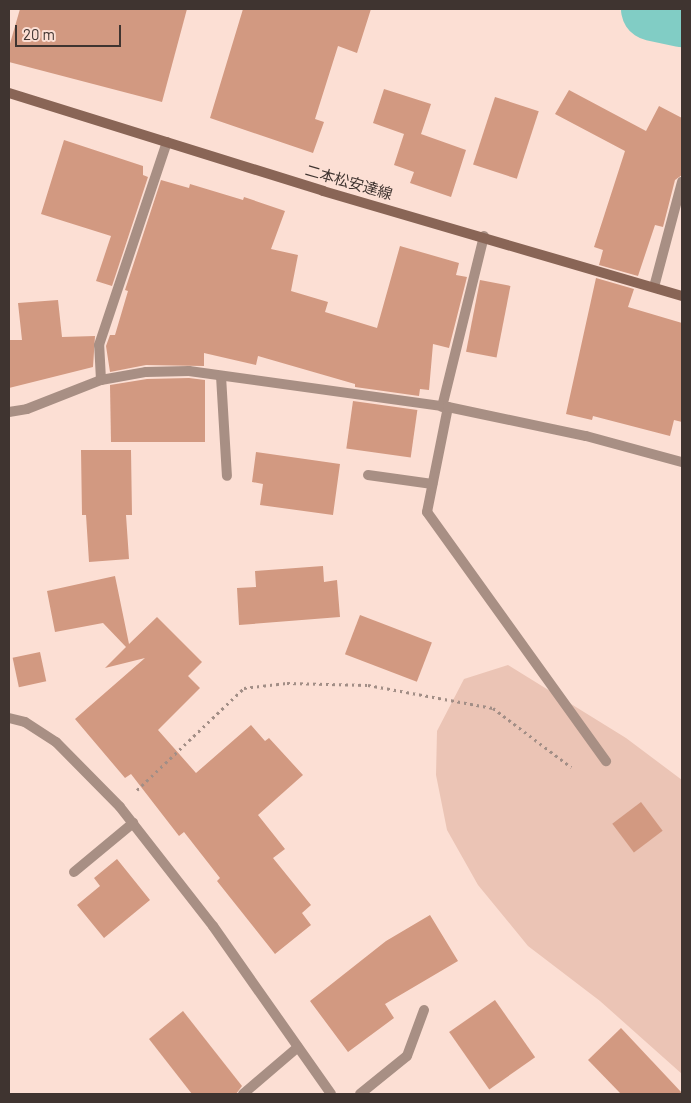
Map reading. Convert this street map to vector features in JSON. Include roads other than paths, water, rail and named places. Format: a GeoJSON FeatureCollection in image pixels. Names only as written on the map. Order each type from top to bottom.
{"type":"FeatureCollection","features":[{"type":"Feature","properties":{"kind":"main road","name":"二本松安達線"},"geometry":{"type":"LineString","coordinates":[[9,93],[682,296]]}},
{"type":"Feature","properties":{"kind":"street"},"geometry":{"type":"LineString","coordinates":[[101,380],[100,345],[167,142]]}},
{"type":"Feature","properties":{"kind":"street"},"geometry":{"type":"LineString","coordinates":[[654,287],[682,182]]}},
{"type":"Feature","properties":{"kind":"street"},"geometry":{"type":"LineString","coordinates":[[484,236],[445,407],[427,512],[606,761]]}},
{"type":"Feature","properties":{"kind":"street"},"geometry":{"type":"LineString","coordinates":[[9,412],[27,408],[101,380],[146,372],[189,371],[445,407],[586,436],[682,462]]}},
{"type":"Feature","properties":{"kind":"street"},"geometry":{"type":"LineString","coordinates":[[221,376],[227,476]]}},
{"type":"Feature","properties":{"kind":"street"},"geometry":{"type":"LineString","coordinates":[[368,475],[432,484]]}},
{"type":"Feature","properties":{"kind":"street"},"geometry":{"type":"LineString","coordinates":[[9,718],[25,722],[56,742],[120,807],[213,926],[331,1094]]}},
{"type":"Feature","properties":{"kind":"street"},"geometry":{"type":"LineString","coordinates":[[74,872],[132,823]]}},
{"type":"Feature","properties":{"kind":"street"},"geometry":{"type":"LineString","coordinates":[[360,1094],[406,1056],[424,1010]]}},
{"type":"Feature","properties":{"kind":"street"},"geometry":{"type":"LineString","coordinates":[[244,1094],[298,1047]]}},
{"type":"Feature","properties":{"kind":"waterway"},"geometry":{"type":"LineString","coordinates":[[653,9],[682,15]]}}]}
